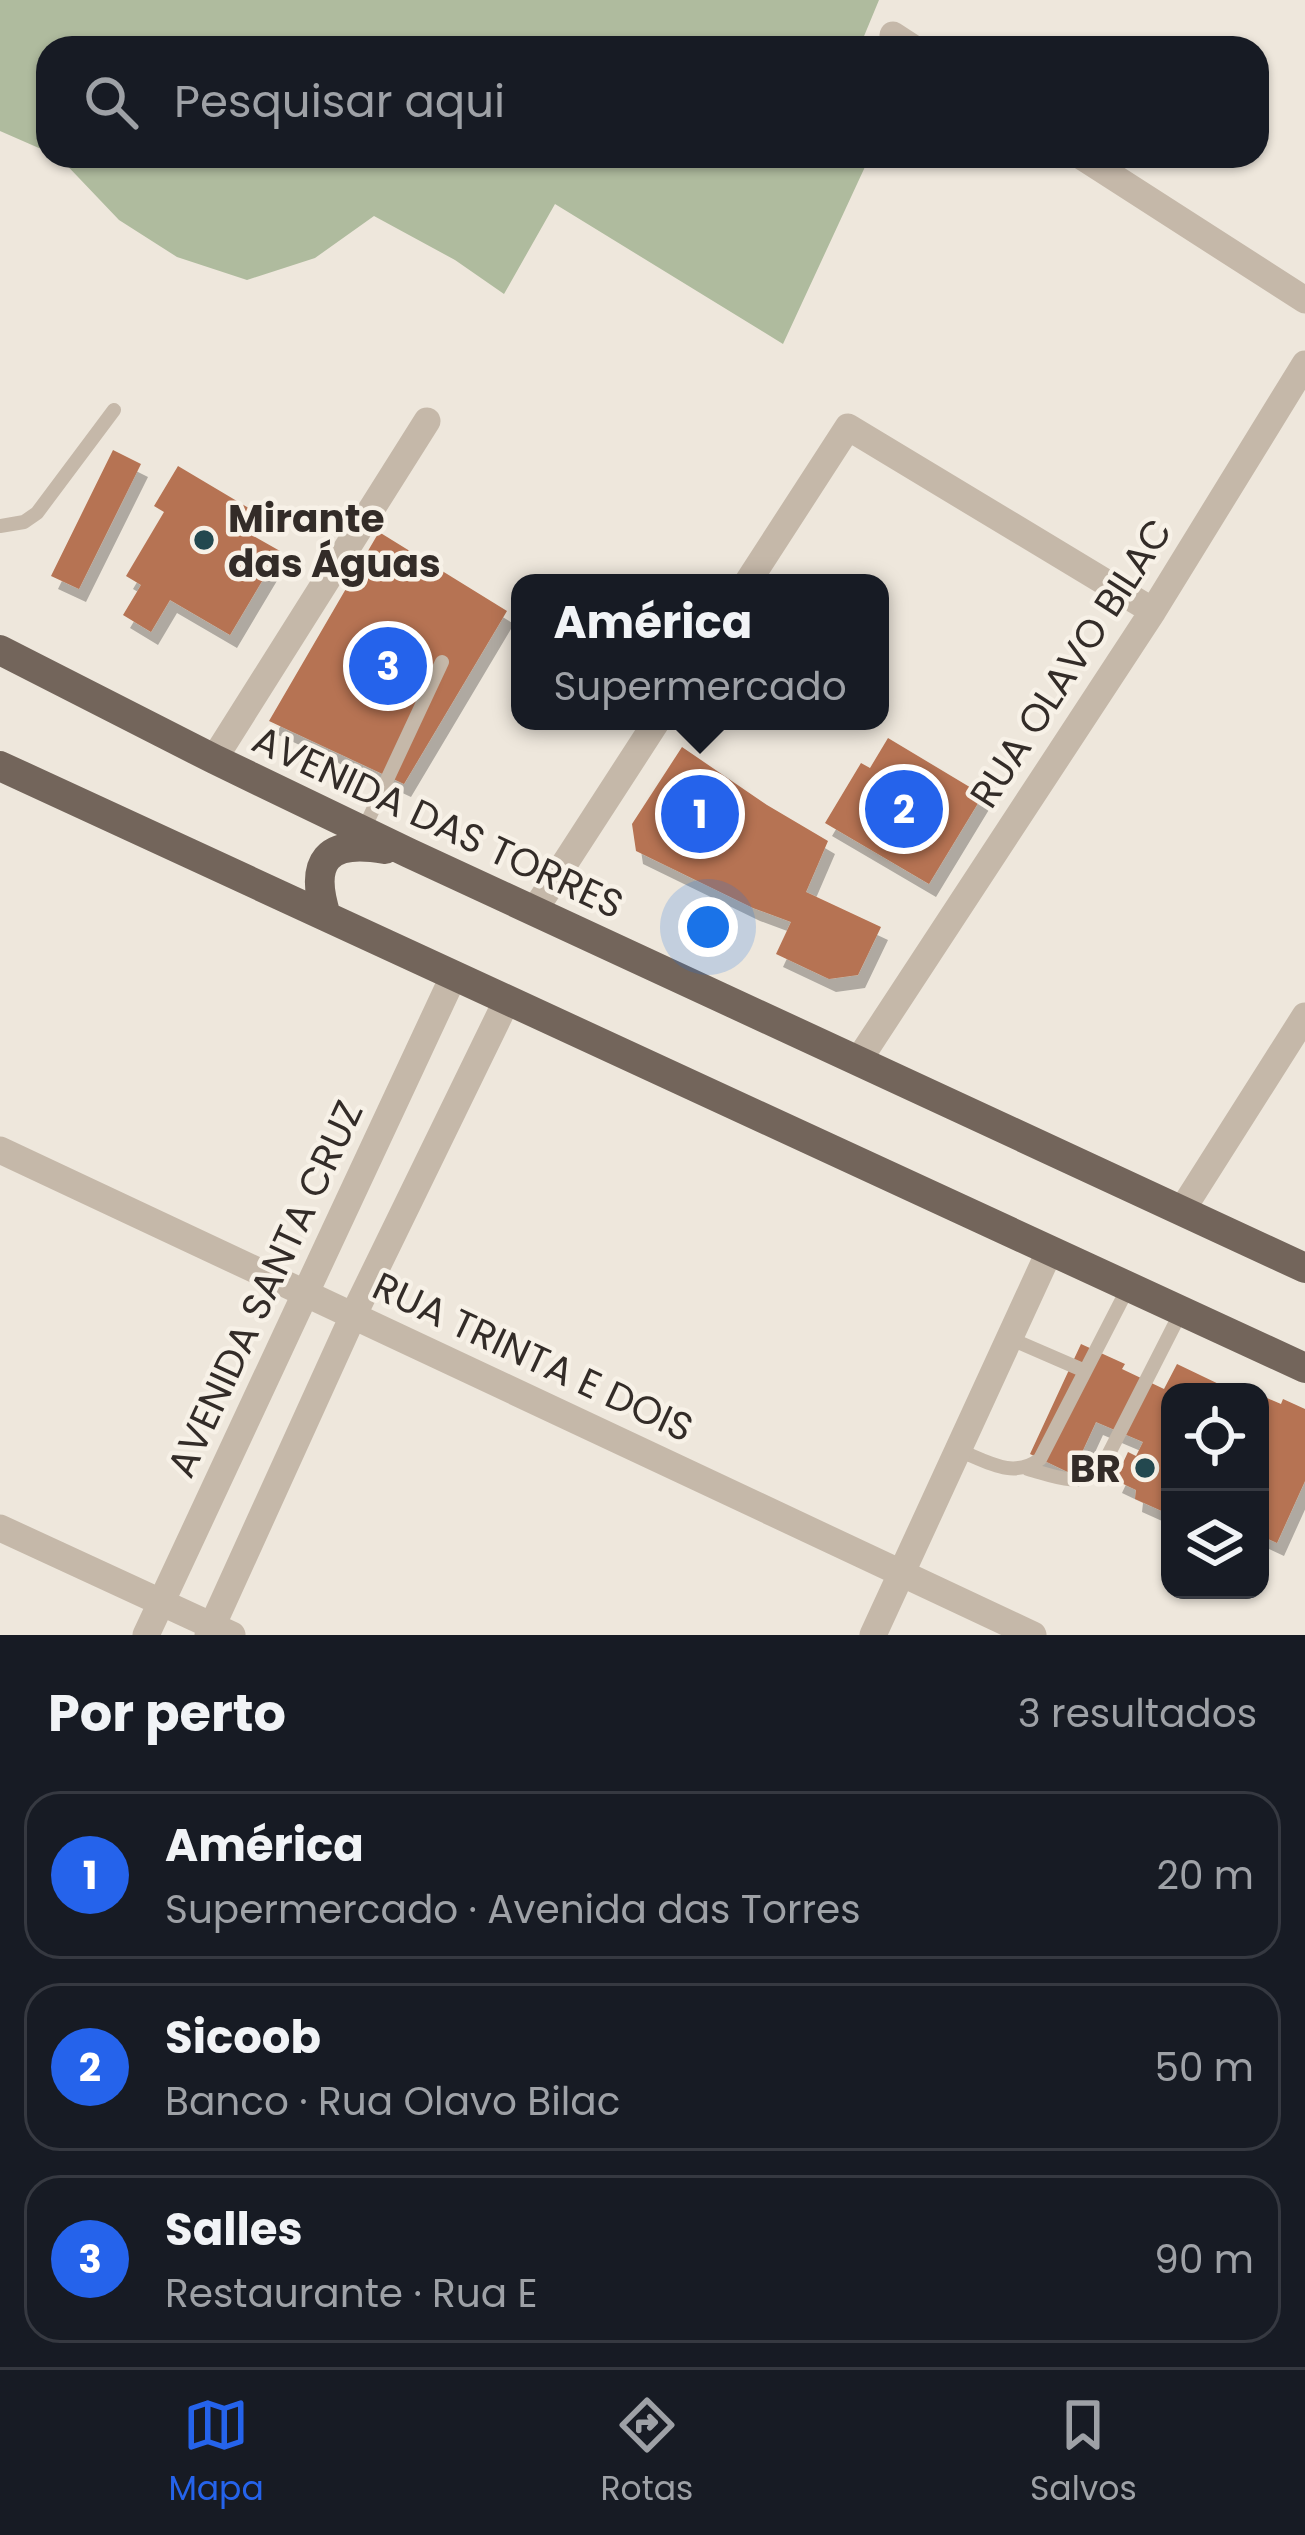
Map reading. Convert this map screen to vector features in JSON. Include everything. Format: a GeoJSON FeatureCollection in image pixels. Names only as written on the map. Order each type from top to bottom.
{"type":"FeatureCollection","features":[{"type":"Feature","properties":{"kind":"main road","name":"AVENIDA DAS TORRES"},"geometry":{"type":"LineString","coordinates":[[0,650],[409,853],[1305,1268]]}},
{"type":"Feature","properties":{"kind":"main road"},"geometry":{"type":"LineString","coordinates":[[0,766],[1305,1367]]}},
{"type":"Feature","properties":{"kind":"main road"},"geometry":{"type":"LineString","coordinates":[[326,916],[319,870],[331,852],[368,846],[409,853]]}},
{"type":"Feature","properties":{"kind":"street"},"geometry":{"type":"LineString","coordinates":[[1100,168],[1305,300]]}},
{"type":"Feature","properties":{"kind":"street","name":"RUA OLAVO BILAC"},"geometry":{"type":"LineString","coordinates":[[858,1061],[1153,611],[1305,364]]}},
{"type":"Feature","properties":{"kind":"street"},"geometry":{"type":"LineString","coordinates":[[214,759],[427,421]]}},
{"type":"Feature","properties":{"kind":"street"},"geometry":{"type":"LineString","coordinates":[[753,574],[848,427],[1153,611]]}},
{"type":"Feature","properties":{"kind":"street"},"geometry":{"type":"LineString","coordinates":[[534,911],[651,730]]}},
{"type":"Feature","properties":{"kind":"street","name":"AVENIDA SANTA CRUZ"},"geometry":{"type":"LineString","coordinates":[[146,1635],[454,976]]}},
{"type":"Feature","properties":{"kind":"street"},"geometry":{"type":"LineString","coordinates":[[0,1528],[162,1601],[217,1632],[353,1316],[507,1000]]}},
{"type":"Feature","properties":{"kind":"street"},"geometry":{"type":"LineString","coordinates":[[1182,1210],[1305,1016]]}},
{"type":"Feature","properties":{"kind":"street","name":"RUA TRINTA E DOIS"},"geometry":{"type":"LineString","coordinates":[[0,1150],[1033,1635]]}},
{"type":"Feature","properties":{"kind":"street"},"geometry":{"type":"LineString","coordinates":[[873,1635],[1050,1250]]}},
{"type":"Feature","properties":{"kind":"lane"},"geometry":{"type":"LineString","coordinates":[[0,526],[24,522],[37,513],[114,410]]}},
{"type":"Feature","properties":{"kind":"lane"},"geometry":{"type":"LineString","coordinates":[[363,831],[442,662]]}},
{"type":"Feature","properties":{"kind":"lane"},"geometry":{"type":"LineString","coordinates":[[1028,1468],[1040,1459],[1129,1286]]}},
{"type":"Feature","properties":{"kind":"lane"},"geometry":{"type":"LineString","coordinates":[[958,1450],[1009,1470],[1028,1468],[1072,1481],[1089,1479],[1100,1472],[1182,1310]]}},
{"type":"Feature","properties":{"kind":"lane"},"geometry":{"type":"LineString","coordinates":[[1009,1338],[1085,1371]]}},
{"type":"Feature","properties":{"kind":"green space"},"geometry":{"type":"Polygon","coordinates":[[[0,0],[879,0],[864,36],[36,36],[36,147],[0,131],[0,0]]]}},
{"type":"Feature","properties":{"kind":"green space"},"geometry":{"type":"Polygon","coordinates":[[[69,168],[864,168],[783,344],[555,204],[504,294],[455,260],[374,216],[315,258],[247,280],[177,257],[119,220],[69,168]]]}},
{"type":"Feature","properties":{"kind":"building"},"geometry":{"type":"Polygon","coordinates":[[[113,450],[141,464],[79,589],[51,576],[113,450]]]}},
{"type":"Feature","properties":{"kind":"building","name":"Mirante das Águas"},"geometry":{"type":"Polygon","coordinates":[[[178,466],[252,510],[241,529],[280,551],[230,635],[170,600],[151,632],[123,615],[141,585],[126,576],[164,512],[154,506],[178,466]]]}},
{"type":"Feature","properties":{"kind":"building"},"geometry":{"type":"Polygon","coordinates":[[[379,532],[507,611],[404,784],[269,721],[379,532]]]}},
{"type":"Feature","properties":{"kind":"building"},"geometry":{"type":"Polygon","coordinates":[[[888,738],[983,795],[929,884],[825,823],[861,763],[870,768],[888,738]]]}},
{"type":"Feature","properties":{"kind":"building"},"geometry":{"type":"Polygon","coordinates":[[[682,747],[828,841],[806,892],[881,927],[858,975],[829,979],[776,954],[791,922],[636,851],[632,824],[682,747]]]}},
{"type":"Feature","properties":{"kind":"building","name":"BR"},"geometry":{"type":"Polygon","coordinates":[[[1081,1344],[1161,1388],[1161,1511],[1135,1499],[1136,1490],[1115,1480],[1128,1452],[1136,1456],[1143,1442],[1096,1422],[1072,1474],[1030,1454],[1081,1344]]]}},
{"type":"Feature","properties":{"kind":"building","name":"BR"},"geometry":{"type":"Polygon","coordinates":[[[1177,1364],[1217,1383],[1167,1383],[1177,1364]]]}},
{"type":"Feature","properties":{"kind":"building"},"geometry":{"type":"Polygon","coordinates":[[[1269,1399],[1281,1404],[1283,1399],[1305,1409],[1305,1481],[1277,1543],[1269,1539],[1269,1399]]]}},
{"type":"Feature","properties":{"kind":"place","name":"Mirante das Águas"},"geometry":{"type":"Point","coordinates":[204,540]}},
{"type":"Feature","properties":{"kind":"place","name":"Salles"},"geometry":{"type":"Point","coordinates":[388,666]}},
{"type":"Feature","properties":{"kind":"place","name":"Sicoob"},"geometry":{"type":"Point","coordinates":[904,809]}},
{"type":"Feature","properties":{"kind":"place","name":"América"},"geometry":{"type":"Point","coordinates":[700,814]}},
{"type":"Feature","properties":{"kind":"place","name":"BR"},"geometry":{"type":"Point","coordinates":[1145,1468]}}]}
